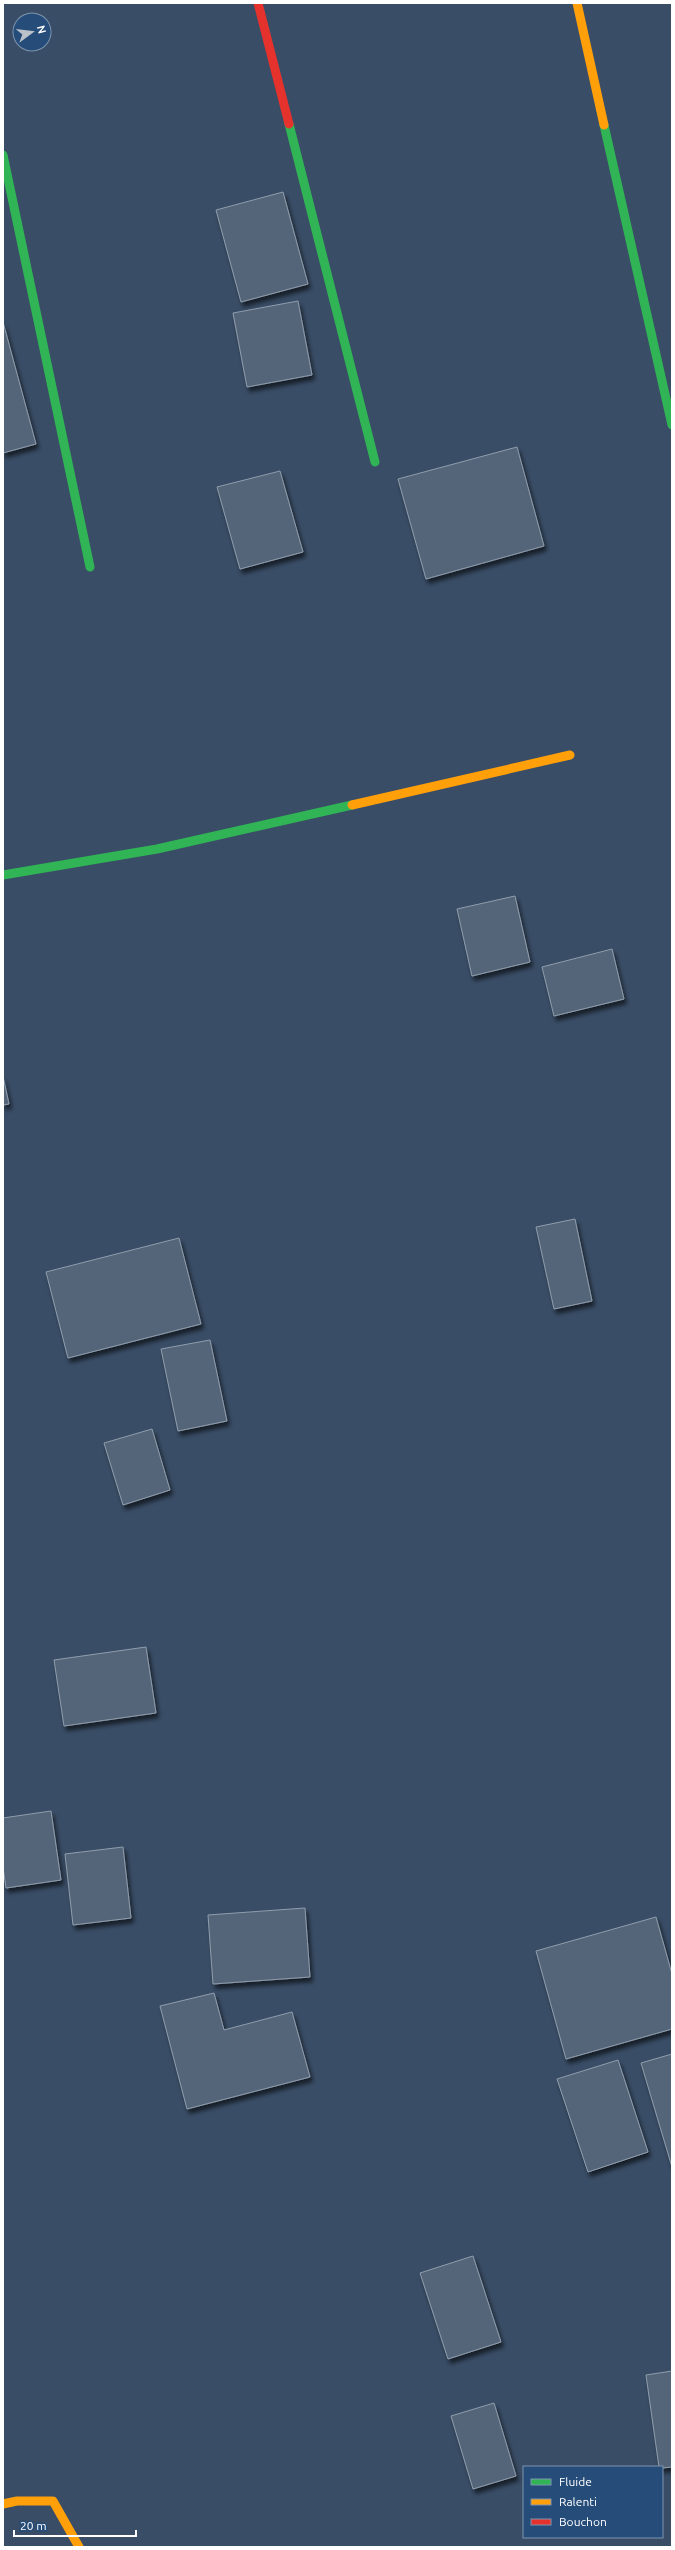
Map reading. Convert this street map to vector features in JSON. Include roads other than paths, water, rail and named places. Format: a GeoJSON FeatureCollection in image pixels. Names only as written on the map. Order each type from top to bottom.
{"type":"FeatureCollection","features":[{"type":"Feature","properties":{"kind":"street"},"geometry":{"type":"LineString","coordinates":[[258,3],[375,462]]}},
{"type":"Feature","properties":{"kind":"street"},"geometry":{"type":"LineString","coordinates":[[577,3],[672,425]]}},
{"type":"Feature","properties":{"kind":"street"},"geometry":{"type":"LineString","coordinates":[[3,155],[90,567]]}},
{"type":"Feature","properties":{"kind":"street"},"geometry":{"type":"LineString","coordinates":[[3,875],[157,849],[570,755]]}},
{"type":"Feature","properties":{"kind":"street"},"geometry":{"type":"LineString","coordinates":[[3,2504],[17,2501],[53,2501],[79,2547]]}}]}
